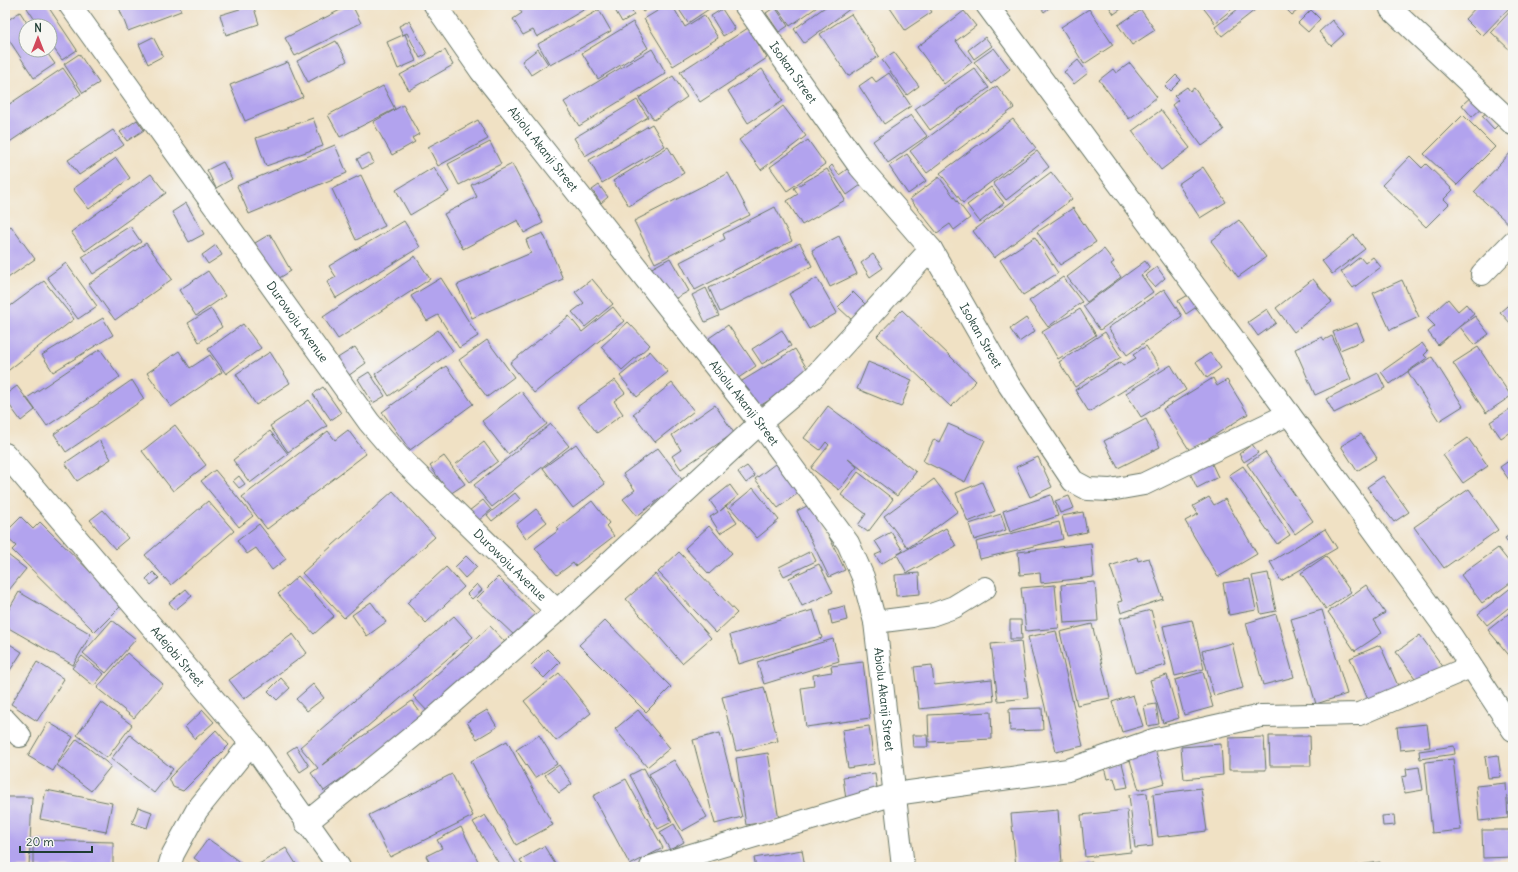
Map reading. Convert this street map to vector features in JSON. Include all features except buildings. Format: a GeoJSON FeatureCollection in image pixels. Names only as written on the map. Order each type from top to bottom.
{"type":"FeatureCollection","features":[{"type":"Feature","properties":{"kind":"street","name":"Durowoju Avenue"},"geometry":{"type":"LineString","coordinates":[[70,5],[369,422],[399,457],[557,611]]}},
{"type":"Feature","properties":{"kind":"street","name":"Abiolu Akanji Street"},"geometry":{"type":"LineString","coordinates":[[435,5],[481,71],[760,423],[848,543],[863,577],[875,622],[903,867]]}},
{"type":"Feature","properties":{"kind":"street","name":"Isokan Street"},"geometry":{"type":"LineString","coordinates":[[745,5],[860,167],[931,250],[1009,385],[1073,481],[1088,489],[1110,490],[1144,484],[1290,414]]}},
{"type":"Feature","properties":{"kind":"street"},"geometry":{"type":"LineString","coordinates":[[987,5],[1290,414],[1452,638],[1513,730]]}},
{"type":"Feature","properties":{"kind":"street"},"geometry":{"type":"LineString","coordinates":[[1390,9],[1513,124]]}},
{"type":"Feature","properties":{"kind":"street"},"geometry":{"type":"LineString","coordinates":[[1482,274],[1513,242]]}},
{"type":"Feature","properties":{"kind":"street"},"geometry":{"type":"LineString","coordinates":[[306,822],[428,724],[557,611],[760,423],[812,379],[931,250]]}},
{"type":"Feature","properties":{"kind":"street","name":"Adejobi Street"},"geometry":{"type":"LineString","coordinates":[[8,466],[250,743],[339,867]]}},
{"type":"Feature","properties":{"kind":"street"},"geometry":{"type":"LineString","coordinates":[[875,622],[931,615],[954,607],[985,588]]}},
{"type":"Feature","properties":{"kind":"street"},"geometry":{"type":"LineString","coordinates":[[651,867],[895,794],[1068,770],[1153,740],[1261,716],[1360,714],[1470,667]]}},
{"type":"Feature","properties":{"kind":"street"},"geometry":{"type":"LineString","coordinates":[[5,720],[20,736]]}},
{"type":"Feature","properties":{"kind":"street"},"geometry":{"type":"LineString","coordinates":[[169,867],[173,854],[197,810],[250,743]]}}]}
